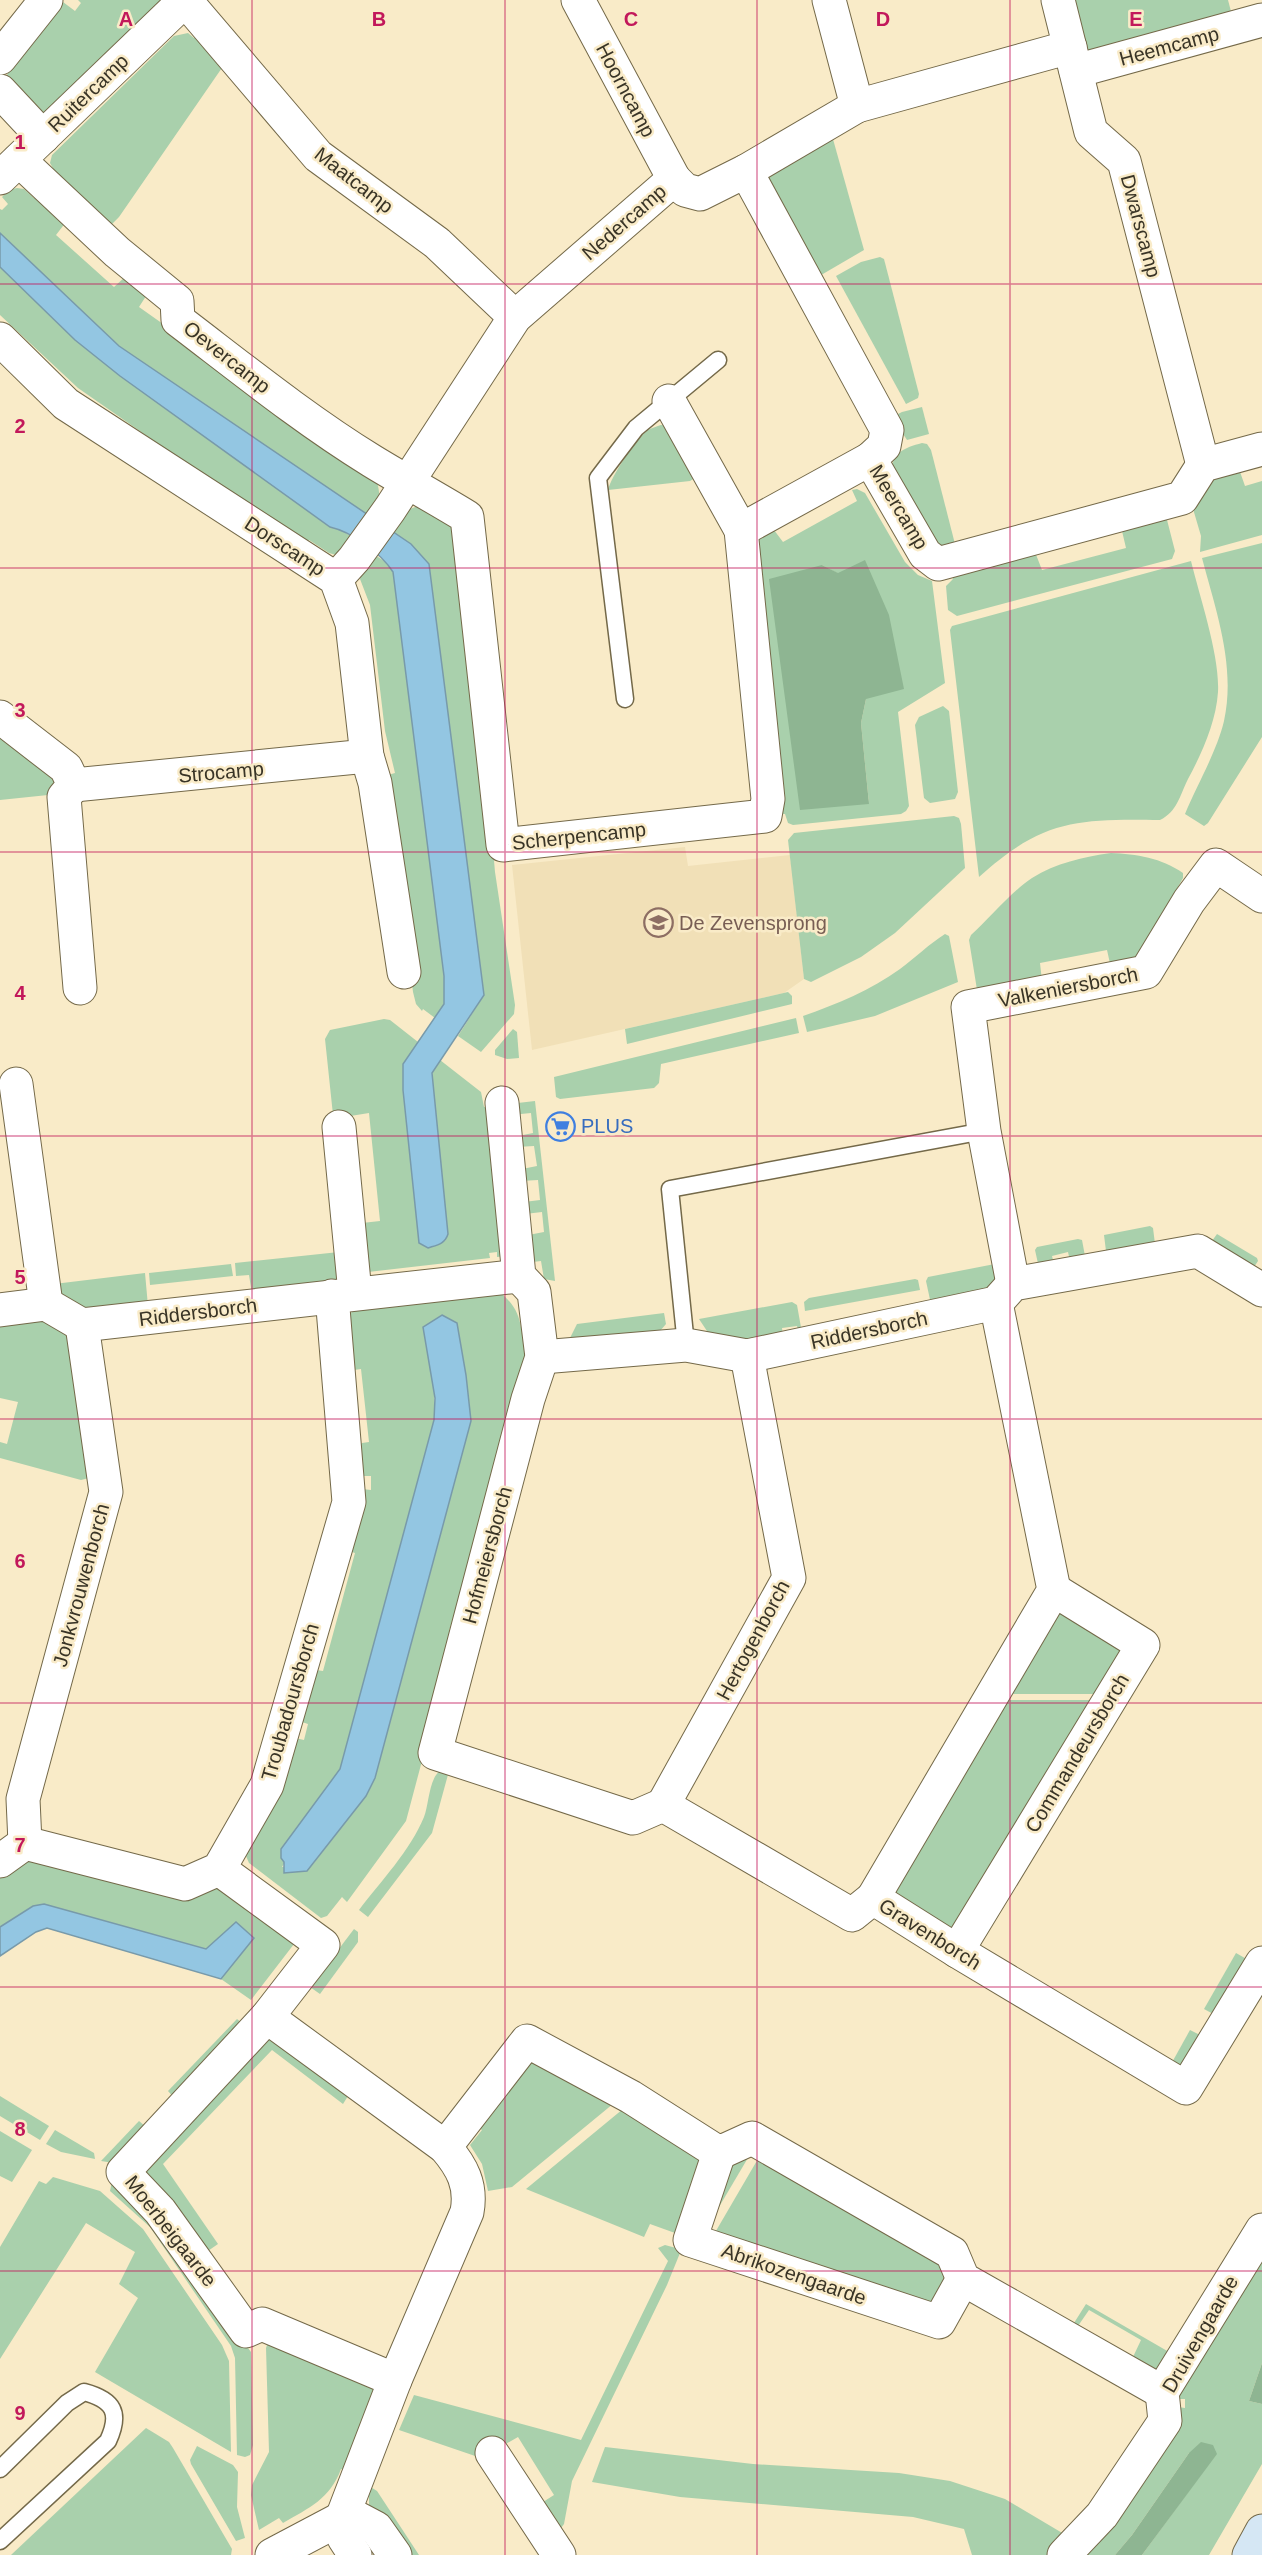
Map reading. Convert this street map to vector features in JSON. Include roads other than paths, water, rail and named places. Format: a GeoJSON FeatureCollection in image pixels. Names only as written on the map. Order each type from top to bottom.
{"type":"FeatureCollection","features":[{"type":"Feature","properties":{"kind":"main road"},"geometry":{"type":"LineString","coordinates":[[1249,2555],[1262,2531]]}},
{"type":"Feature","properties":{"kind":"street"},"geometry":{"type":"LineString","coordinates":[[0,58],[46,0]]}},
{"type":"Feature","properties":{"kind":"street","name":"Ruitercamp"},"geometry":{"type":"LineString","coordinates":[[9,169],[185,0]]}},
{"type":"Feature","properties":{"kind":"street","name":"Maatcamp"},"geometry":{"type":"LineString","coordinates":[[185,0],[318,156],[437,243],[515,317]]}},
{"type":"Feature","properties":{"kind":"street","name":"Hoorncamp"},"geometry":{"type":"LineString","coordinates":[[578,0],[674,179]]}},
{"type":"Feature","properties":{"kind":"street"},"geometry":{"type":"LineString","coordinates":[[829,0],[857,106]]}},
{"type":"Feature","properties":{"kind":"street","name":"Dwarscamp"},"geometry":{"type":"LineString","coordinates":[[1058,0],[1091,132],[1124,161],[1203,465]]}},
{"type":"Feature","properties":{"kind":"street","name":"Heemcamp"},"geometry":{"type":"LineString","coordinates":[[1073,59],[1262,20]]}},
{"type":"Feature","properties":{"kind":"street","name":"Nedercamp"},"geometry":{"type":"LineString","coordinates":[[345,569],[390,509],[515,317],[674,179],[685,190],[700,194],[746,171],[857,106],[1073,59]]}},
{"type":"Feature","properties":{"kind":"street","name":"Ruitercamp"},"geometry":{"type":"LineString","coordinates":[[0,91],[43,137]]}},
{"type":"Feature","properties":{"kind":"street","name":"Oevercamp"},"geometry":{"type":"LineString","coordinates":[[9,169],[177,301],[178,320],[290,404],[373,461],[408,480]]}},
{"type":"Feature","properties":{"kind":"street","name":"Meercamp"},"geometry":{"type":"LineString","coordinates":[[746,171],[887,430],[884,446],[870,459],[925,554],[938,564],[1182,498],[1203,465]]}},
{"type":"Feature","properties":{"kind":"street","name":"Dorscamp"},"geometry":{"type":"LineString","coordinates":[[0,339],[66,404],[345,569],[367,756],[375,783],[404,972]]}},
{"type":"Feature","properties":{"kind":"street","name":"Scherpencamp"},"geometry":{"type":"LineString","coordinates":[[408,480],[467,518],[503,845],[765,816],[768,800],[741,530],[669,401]]}},
{"type":"Feature","properties":{"kind":"street"},"geometry":{"type":"LineString","coordinates":[[1203,465],[1262,449]]}},
{"type":"Feature","properties":{"kind":"street"},"geometry":{"type":"LineString","coordinates":[[741,530],[870,459]]}},
{"type":"Feature","properties":{"kind":"street"},"geometry":{"type":"LineString","coordinates":[[0,717],[66,768],[74,785],[64,797],[80,988]]}},
{"type":"Feature","properties":{"kind":"street","name":"Strocamp"},"geometry":{"type":"LineString","coordinates":[[74,785],[367,756]]}},
{"type":"Feature","properties":{"kind":"street","name":"Valkeniersborch"},"geometry":{"type":"LineString","coordinates":[[1005,1294],[968,1007],[1146,972],[1189,901],[1216,865],[1262,896]]}},
{"type":"Feature","properties":{"kind":"street"},"geometry":{"type":"LineString","coordinates":[[16,1084],[46,1304]]}},
{"type":"Feature","properties":{"kind":"street"},"geometry":{"type":"LineString","coordinates":[[502,1103],[519,1275],[534,1292],[542,1357]]}},
{"type":"Feature","properties":{"kind":"street"},"geometry":{"type":"LineString","coordinates":[[339,1126],[344,1295]]}},
{"type":"Feature","properties":{"kind":"street","name":"Riddersborch"},"geometry":{"type":"LineString","coordinates":[[542,1357],[686,1345],[747,1356],[1005,1294],[1198,1251],[1262,1290]]}},
{"type":"Feature","properties":{"kind":"street","name":"Riddersborch"},"geometry":{"type":"LineString","coordinates":[[82,1324],[519,1275]]}},
{"type":"Feature","properties":{"kind":"street"},"geometry":{"type":"LineString","coordinates":[[873,1898],[1054,1590],[1005,1294]]}},
{"type":"Feature","properties":{"kind":"street","name":"Troubadoursborch"},"geometry":{"type":"LineString","coordinates":[[219,1869],[267,1785],[349,1502],[344,1295]]}},
{"type":"Feature","properties":{"kind":"street"},"geometry":{"type":"LineString","coordinates":[[0,1310],[46,1304],[82,1324]]}},
{"type":"Feature","properties":{"kind":"street","name":"Jonkvrouwenborch"},"geometry":{"type":"LineString","coordinates":[[13,1852],[23,1799],[106,1492],[82,1324]]}},
{"type":"Feature","properties":{"kind":"street","name":"Hertogenborch"},"geometry":{"type":"LineString","coordinates":[[663,1805],[789,1578],[747,1356]]}},
{"type":"Feature","properties":{"kind":"street","name":"Hofmeiersborch"},"geometry":{"type":"LineString","coordinates":[[542,1357],[528,1399],[435,1753],[633,1818],[663,1805]]}},
{"type":"Feature","properties":{"kind":"street","name":"Commandeursborch"},"geometry":{"type":"LineString","coordinates":[[957,1951],[1143,1645],[1054,1590]]}},
{"type":"Feature","properties":{"kind":"street","name":"Gravenborch"},"geometry":{"type":"LineString","coordinates":[[663,1805],[852,1915],[873,1898],[1186,2088],[1262,1962]]}},
{"type":"Feature","properties":{"kind":"street"},"geometry":{"type":"LineString","coordinates":[[13,1852],[185,1884],[219,1869]]}},
{"type":"Feature","properties":{"kind":"street","name":"Moerbeigaarde"},"geometry":{"type":"LineString","coordinates":[[219,1869],[323,1945],[267,2018],[123,2172],[160,2211],[246,2331],[262,2325],[395,2380]]}},
{"type":"Feature","properties":{"kind":"street"},"geometry":{"type":"LineString","coordinates":[[267,2018],[445,2147],[461,2166],[470,2198],[467,2212],[395,2380],[342,2518],[344,2538],[355,2555]]}},
{"type":"Feature","properties":{"kind":"street"},"geometry":{"type":"LineString","coordinates":[[445,2147],[528,2041],[631,2097],[719,2153],[752,2138],[952,2253],[963,2279],[1162,2392]]}},
{"type":"Feature","properties":{"kind":"street","name":"Abrikozengaarde"},"geometry":{"type":"LineString","coordinates":[[719,2153],[690,2240],[939,2322],[963,2279]]}},
{"type":"Feature","properties":{"kind":"street","name":"Druivengaarde"},"geometry":{"type":"LineString","coordinates":[[1064,2555],[1102,2515],[1165,2421],[1162,2392],[1262,2230]]}},
{"type":"Feature","properties":{"kind":"street"},"geometry":{"type":"LineString","coordinates":[[492,2453],[559,2555]]}},
{"type":"Feature","properties":{"kind":"street"},"geometry":{"type":"LineString","coordinates":[[272,2555],[342,2518],[359,2518],[376,2528],[395,2555]]}},
{"type":"Feature","properties":{"kind":"lane"},"geometry":{"type":"LineString","coordinates":[[625,699],[598,478],[636,428],[718,360]]}},
{"type":"Feature","properties":{"kind":"lane"},"geometry":{"type":"LineString","coordinates":[[686,1345],[670,1189],[984,1131]]}},
{"type":"Feature","properties":{"kind":"lane"},"geometry":{"type":"LineString","coordinates":[[0,2469],[67,2403],[84,2392],[100,2396],[113,2410],[116,2424],[108,2441],[0,2541]]}},
{"type":"Feature","properties":{"kind":"water"},"geometry":{"type":"Polygon","coordinates":[[[0,233],[119,346],[411,544],[429,564],[484,995],[432,1073],[448,1234],[443,1242],[437,1245],[428,1248],[419,1243],[403,1090],[403,1064],[444,1004],[444,976],[393,572],[365,544],[347,533],[330,527],[120,376],[75,340],[0,267],[0,233]]]}},
{"type":"Feature","properties":{"kind":"water"},"geometry":{"type":"Polygon","coordinates":[[[442,1315],[457,1323],[471,1421],[375,1778],[366,1796],[307,1871],[284,1873],[281,1849],[340,1769],[434,1420],[435,1398],[423,1327],[442,1315]]]}},
{"type":"Feature","properties":{"kind":"water"},"geometry":{"type":"Polygon","coordinates":[[[44,1904],[206,1949],[236,1922],[254,1938],[221,1979],[47,1928],[36,1932],[0,1956],[0,1927],[33,1906],[44,1904]]]}},
{"type":"Feature","properties":{"kind":"place","name":"De Zevensprong"},"geometry":{"type":"Point","coordinates":[658,923]}},
{"type":"Feature","properties":{"kind":"place","name":"PLUS"},"geometry":{"type":"Point","coordinates":[560,1126]}}]}
